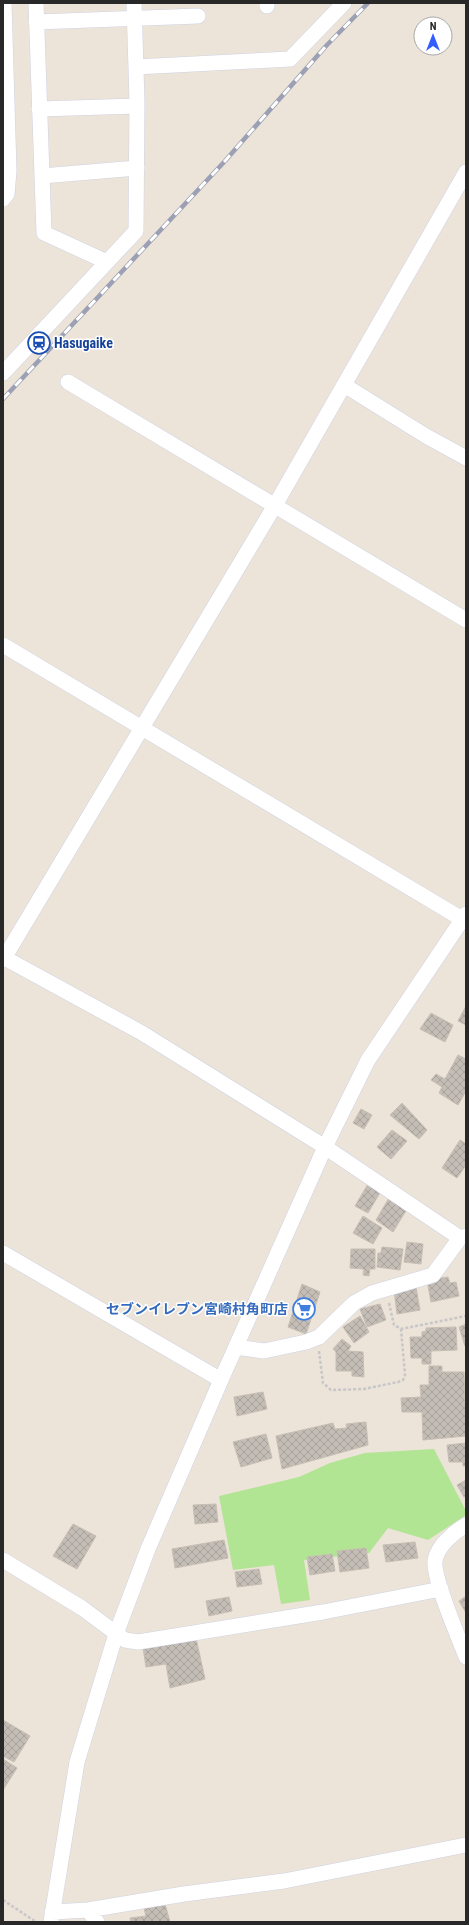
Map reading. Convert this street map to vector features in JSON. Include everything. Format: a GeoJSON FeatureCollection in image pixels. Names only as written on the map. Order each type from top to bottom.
{"type":"FeatureCollection","features":[{"type":"Feature","properties":{"kind":"street"},"geometry":{"type":"LineString","coordinates":[[3,199],[7,194],[9,171],[4,3]]}},
{"type":"Feature","properties":{"kind":"street"},"geometry":{"type":"LineString","coordinates":[[36,3],[44,233],[107,262]]}},
{"type":"Feature","properties":{"kind":"street"},"geometry":{"type":"LineString","coordinates":[[3,373],[136,231],[137,106],[134,3]]}},
{"type":"Feature","properties":{"kind":"street"},"geometry":{"type":"LineString","coordinates":[[136,67],[290,59],[344,3]]}},
{"type":"Feature","properties":{"kind":"street"},"geometry":{"type":"LineString","coordinates":[[36,22],[198,16]]}},
{"type":"Feature","properties":{"kind":"street"},"geometry":{"type":"LineString","coordinates":[[40,109],[137,106]]}},
{"type":"Feature","properties":{"kind":"street"},"geometry":{"type":"LineString","coordinates":[[42,176],[137,168]]}},
{"type":"Feature","properties":{"kind":"street"},"geometry":{"type":"LineString","coordinates":[[236,1347],[264,1351],[306,1342],[318,1337],[354,1303],[386,1289],[433,1275],[463,1237],[142,1033],[3,958],[274,507],[466,172]]}},
{"type":"Feature","properties":{"kind":"street"},"geometry":{"type":"LineString","coordinates":[[68,382],[274,507],[466,620]]}},
{"type":"Feature","properties":{"kind":"street"},"geometry":{"type":"LineString","coordinates":[[344,385],[426,436],[466,458]]}},
{"type":"Feature","properties":{"kind":"street"},"geometry":{"type":"LineString","coordinates":[[3,645],[141,728],[464,916],[368,1060],[325,1148],[221,1380],[148,1549],[116,1634],[77,1762],[51,1917],[93,1916],[184,1894],[284,1880],[466,1844]]}},
{"type":"Feature","properties":{"kind":"street"},"geometry":{"type":"LineString","coordinates":[[3,1253],[221,1380]]}},
{"type":"Feature","properties":{"kind":"street"},"geometry":{"type":"LineString","coordinates":[[466,1525],[453,1534],[437,1554],[435,1562],[441,1589],[466,1657]]}},
{"type":"Feature","properties":{"kind":"street"},"geometry":{"type":"LineString","coordinates":[[3,1560],[82,1608],[125,1640],[138,1642],[323,1612],[441,1589]]}},
{"type":"Feature","properties":{"kind":"path"},"geometry":{"type":"LineString","coordinates":[[386,1289],[394,1325],[402,1329],[466,1316]]}},
{"type":"Feature","properties":{"kind":"path"},"geometry":{"type":"LineString","coordinates":[[318,1337],[323,1383],[331,1390],[364,1389],[403,1380],[402,1329]]}},
{"type":"Feature","properties":{"kind":"path"},"geometry":{"type":"LineString","coordinates":[[3,1900],[36,1922]]}},
{"type":"Feature","properties":{"kind":"green space"},"geometry":{"type":"Polygon","coordinates":[[[434,1449],[466,1511],[466,1515],[428,1540],[388,1528],[369,1553],[304,1560],[310,1600],[281,1604],[274,1565],[233,1570],[219,1496],[299,1477],[330,1463],[365,1453],[434,1449]]]}},
{"type":"Feature","properties":{"kind":"building"},"geometry":{"type":"Polygon","coordinates":[[[466,1006],[466,1025],[458,1021],[466,1006]]]}},
{"type":"Feature","properties":{"kind":"building"},"geometry":{"type":"Polygon","coordinates":[[[431,1013],[453,1025],[445,1042],[420,1029],[431,1013]]]}},
{"type":"Feature","properties":{"kind":"building"},"geometry":{"type":"Polygon","coordinates":[[[458,1055],[466,1059],[466,1091],[458,1105],[439,1093],[442,1087],[431,1080],[436,1074],[445,1079],[458,1055]]]}},
{"type":"Feature","properties":{"kind":"building"},"geometry":{"type":"Polygon","coordinates":[[[402,1103],[427,1130],[419,1139],[390,1115],[402,1103]]]}},
{"type":"Feature","properties":{"kind":"building"},"geometry":{"type":"Polygon","coordinates":[[[361,1109],[372,1115],[364,1129],[353,1123],[361,1109]]]}},
{"type":"Feature","properties":{"kind":"building"},"geometry":{"type":"Polygon","coordinates":[[[392,1130],[407,1141],[391,1159],[377,1147],[392,1130]]]}},
{"type":"Feature","properties":{"kind":"building"},"geometry":{"type":"Polygon","coordinates":[[[460,1140],[466,1144],[466,1165],[457,1178],[442,1168],[460,1140]]]}},
{"type":"Feature","properties":{"kind":"building"},"geometry":{"type":"Polygon","coordinates":[[[368,1184],[381,1191],[368,1213],[355,1206],[368,1184]]]}},
{"type":"Feature","properties":{"kind":"building"},"geometry":{"type":"Polygon","coordinates":[[[389,1198],[407,1209],[393,1232],[376,1220],[389,1198]]]}},
{"type":"Feature","properties":{"kind":"building"},"geometry":{"type":"Polygon","coordinates":[[[363,1216],[382,1228],[373,1244],[353,1233],[363,1216]]]}},
{"type":"Feature","properties":{"kind":"building"},"geometry":{"type":"Polygon","coordinates":[[[407,1242],[423,1244],[421,1264],[404,1262],[407,1242]]]}},
{"type":"Feature","properties":{"kind":"building"},"geometry":{"type":"Polygon","coordinates":[[[382,1247],[403,1249],[400,1270],[377,1267],[378,1253],[381,1253],[382,1247]]]}},
{"type":"Feature","properties":{"kind":"building"},"geometry":{"type":"Polygon","coordinates":[[[351,1249],[375,1249],[375,1269],[370,1269],[369,1276],[363,1275],[364,1269],[350,1268],[351,1249]]]}},
{"type":"Feature","properties":{"kind":"building"},"geometry":{"type":"Polygon","coordinates":[[[448,1277],[450,1283],[456,1282],[459,1296],[431,1302],[427,1280],[448,1277]]]}},
{"type":"Feature","properties":{"kind":"building","name":"セブンイレブン宮崎村角町店"},"geometry":{"type":"Polygon","coordinates":[[[302,1284],[320,1292],[306,1334],[288,1327],[302,1284]]]}},
{"type":"Feature","properties":{"kind":"building"},"geometry":{"type":"Polygon","coordinates":[[[416,1287],[420,1310],[397,1314],[394,1290],[416,1287]]]}},
{"type":"Feature","properties":{"kind":"building"},"geometry":{"type":"Polygon","coordinates":[[[380,1304],[386,1320],[367,1327],[360,1309],[380,1304]]]}},
{"type":"Feature","properties":{"kind":"building"},"geometry":{"type":"Polygon","coordinates":[[[360,1316],[369,1332],[354,1343],[343,1327],[360,1316]]]}},
{"type":"Feature","properties":{"kind":"building"},"geometry":{"type":"Polygon","coordinates":[[[466,1324],[466,1345],[465,1346],[459,1327],[466,1324]]]}},
{"type":"Feature","properties":{"kind":"building"},"geometry":{"type":"Polygon","coordinates":[[[456,1327],[457,1350],[431,1351],[431,1364],[422,1364],[422,1358],[411,1358],[410,1337],[422,1337],[422,1332],[426,1331],[426,1328],[456,1327]]]}},
{"type":"Feature","properties":{"kind":"building"},"geometry":{"type":"Polygon","coordinates":[[[342,1339],[351,1346],[348,1351],[363,1352],[364,1377],[352,1376],[352,1371],[336,1371],[336,1352],[333,1349],[342,1339]]]}},
{"type":"Feature","properties":{"kind":"building"},"geometry":{"type":"Polygon","coordinates":[[[429,1366],[442,1366],[442,1372],[464,1372],[466,1436],[423,1440],[422,1412],[402,1412],[401,1398],[421,1397],[420,1385],[429,1385],[429,1366]]]}},
{"type":"Feature","properties":{"kind":"building"},"geometry":{"type":"Polygon","coordinates":[[[263,1392],[267,1409],[237,1416],[234,1397],[263,1392]]]}},
{"type":"Feature","properties":{"kind":"building"},"geometry":{"type":"Polygon","coordinates":[[[366,1422],[368,1445],[282,1469],[276,1436],[333,1423],[335,1429],[347,1428],[346,1424],[366,1422]]]}},
{"type":"Feature","properties":{"kind":"building"},"geometry":{"type":"Polygon","coordinates":[[[266,1434],[272,1458],[241,1467],[233,1442],[266,1434]]]}},
{"type":"Feature","properties":{"kind":"building"},"geometry":{"type":"Polygon","coordinates":[[[466,1443],[466,1466],[463,1466],[463,1462],[449,1462],[447,1445],[466,1443]]]}},
{"type":"Feature","properties":{"kind":"building"},"geometry":{"type":"Polygon","coordinates":[[[466,1480],[466,1496],[464,1497],[457,1485],[466,1480]]]}},
{"type":"Feature","properties":{"kind":"building"},"geometry":{"type":"Polygon","coordinates":[[[216,1504],[218,1522],[195,1524],[193,1505],[216,1504]]]}},
{"type":"Feature","properties":{"kind":"building"},"geometry":{"type":"Polygon","coordinates":[[[73,1524],[96,1536],[77,1569],[53,1556],[73,1524]]]}},
{"type":"Feature","properties":{"kind":"building"},"geometry":{"type":"Polygon","coordinates":[[[224,1540],[228,1558],[175,1568],[172,1549],[224,1540]]]}},
{"type":"Feature","properties":{"kind":"building"},"geometry":{"type":"Polygon","coordinates":[[[415,1542],[418,1558],[386,1562],[383,1545],[415,1542]]]}},
{"type":"Feature","properties":{"kind":"building"},"geometry":{"type":"Polygon","coordinates":[[[366,1548],[369,1568],[340,1572],[337,1551],[366,1548]]]}},
{"type":"Feature","properties":{"kind":"building"},"geometry":{"type":"Polygon","coordinates":[[[332,1554],[335,1571],[310,1575],[307,1557],[332,1554]]]}},
{"type":"Feature","properties":{"kind":"building"},"geometry":{"type":"Polygon","coordinates":[[[259,1569],[262,1584],[237,1587],[235,1572],[259,1569]]]}},
{"type":"Feature","properties":{"kind":"building"},"geometry":{"type":"Polygon","coordinates":[[[466,1596],[466,1613],[459,1601],[466,1596]]]}},
{"type":"Feature","properties":{"kind":"building"},"geometry":{"type":"Polygon","coordinates":[[[229,1597],[232,1611],[209,1616],[206,1601],[229,1597]]]}},
{"type":"Feature","properties":{"kind":"building"},"geometry":{"type":"Polygon","coordinates":[[[196,1638],[205,1679],[170,1688],[166,1664],[146,1667],[143,1648],[196,1638]]]}},
{"type":"Feature","properties":{"kind":"building"},"geometry":{"type":"Polygon","coordinates":[[[3,1720],[30,1736],[14,1762],[3,1756],[3,1720]]]}},
{"type":"Feature","properties":{"kind":"building"},"geometry":{"type":"Polygon","coordinates":[[[3,1759],[17,1768],[3,1790],[3,1759]]]}},
{"type":"Feature","properties":{"kind":"building"},"geometry":{"type":"Polygon","coordinates":[[[165,1904],[170,1922],[131,1922],[130,1918],[146,1916],[144,1908],[165,1904]]]}},
{"type":"Feature","properties":{"kind":"railway"},"geometry":{"type":"LineString","coordinates":[[3,399],[225,161],[326,46],[368,3]]}},
{"type":"Feature","properties":{"kind":"place","name":"Hasugaike"},"geometry":{"type":"Point","coordinates":[39,343]}},
{"type":"Feature","properties":{"kind":"place","name":"セブンイレブン宮崎村角町店"},"geometry":{"type":"Point","coordinates":[304,1309]}}]}
